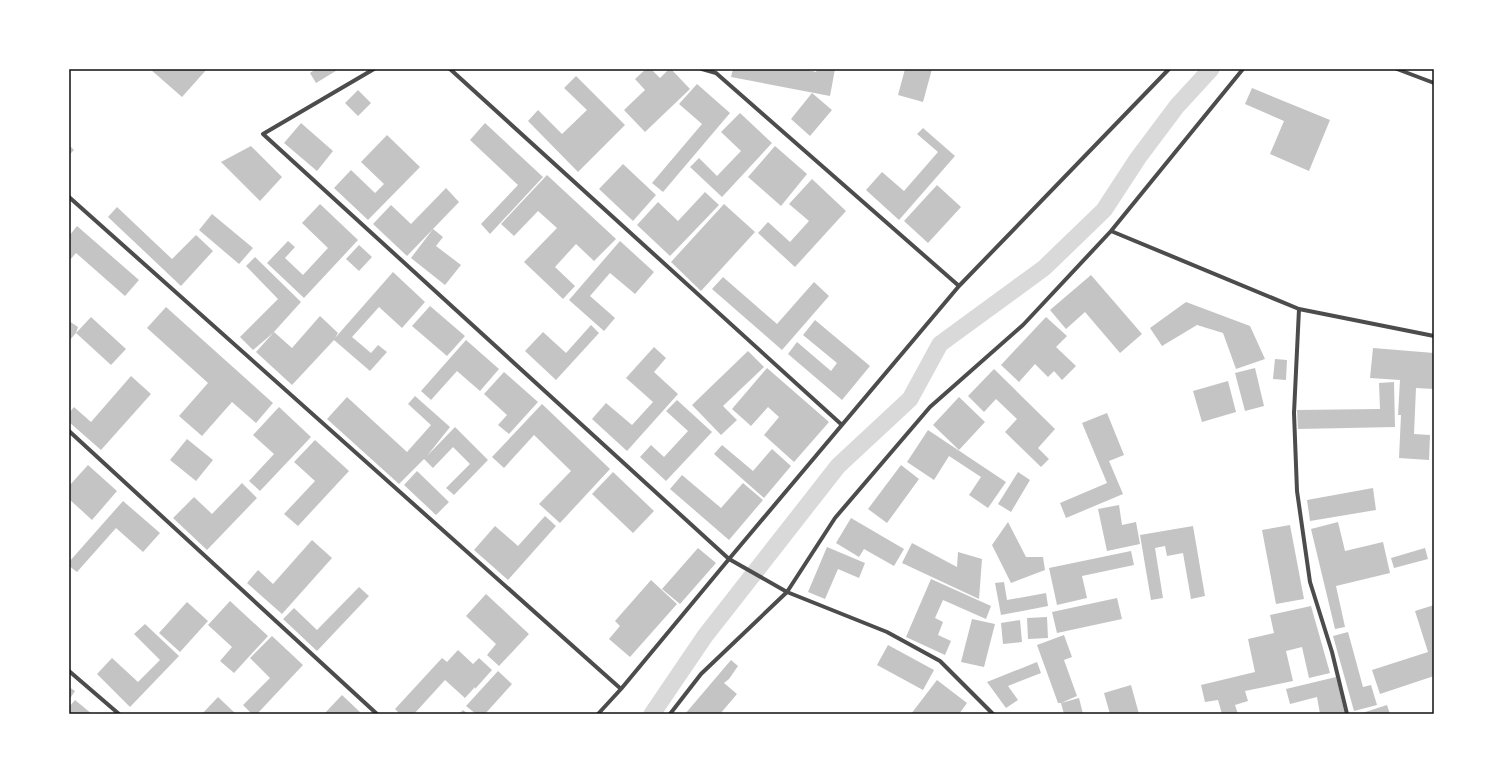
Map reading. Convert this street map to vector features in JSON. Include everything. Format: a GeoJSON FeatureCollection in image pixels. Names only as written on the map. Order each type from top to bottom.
{"type":"FeatureCollection","features":[{"type":"Feature","properties":{"kind":"street"},"geometry":{"type":"LineString","coordinates":[[374,69],[263,134],[729,559],[787,592],[886,632],[940,661],[993,714]]}},
{"type":"Feature","properties":{"kind":"street"},"geometry":{"type":"LineString","coordinates":[[450,69],[842,425]]}},
{"type":"Feature","properties":{"kind":"street"},"geometry":{"type":"LineString","coordinates":[[702,69],[716,71],[959,286]]}},
{"type":"Feature","properties":{"kind":"street"},"geometry":{"type":"LineString","coordinates":[[598,714],[621,689],[959,286],[1169,69]]}},
{"type":"Feature","properties":{"kind":"street"},"geometry":{"type":"LineString","coordinates":[[670,714],[701,674],[787,592],[835,518],[930,407],[1023,325],[1111,231],[1243,69]]}},
{"type":"Feature","properties":{"kind":"street"},"geometry":{"type":"LineString","coordinates":[[1397,69],[1434,83]]}},
{"type":"Feature","properties":{"kind":"street"},"geometry":{"type":"LineString","coordinates":[[69,196],[621,689]]}},
{"type":"Feature","properties":{"kind":"street"},"geometry":{"type":"LineString","coordinates":[[1111,231],[1299,309],[1434,336]]}},
{"type":"Feature","properties":{"kind":"street"},"geometry":{"type":"LineString","coordinates":[[1299,309],[1294,413],[1297,492],[1310,582],[1332,652],[1347,714]]}},
{"type":"Feature","properties":{"kind":"street"},"geometry":{"type":"LineString","coordinates":[[69,431],[377,714]]}},
{"type":"Feature","properties":{"kind":"street"},"geometry":{"type":"LineString","coordinates":[[69,671],[118,714]]}},
{"type":"Feature","properties":{"kind":"building"},"geometry":{"type":"Polygon","coordinates":[[[150,69],[207,69],[182,97],[150,69]]]}},
{"type":"Feature","properties":{"kind":"building"},"geometry":{"type":"Polygon","coordinates":[[[316,69],[339,69],[316,83],[310,73],[316,69]]]}},
{"type":"Feature","properties":{"kind":"building"},"geometry":{"type":"Polygon","coordinates":[[[646,69],[651,69],[660,78],[669,69],[671,69],[690,89],[645,132],[624,110],[645,90],[635,79],[646,69]]]}},
{"type":"Feature","properties":{"kind":"building"},"geometry":{"type":"Polygon","coordinates":[[[733,69],[805,69],[816,72],[817,69],[835,69],[830,96],[731,77],[733,69]]]}},
{"type":"Feature","properties":{"kind":"building"},"geometry":{"type":"Polygon","coordinates":[[[905,69],[932,69],[923,102],[898,95],[905,69]]]}},
{"type":"Feature","properties":{"kind":"building"},"geometry":{"type":"Polygon","coordinates":[[[576,76],[625,125],[578,172],[528,121],[538,110],[562,134],[587,110],[564,88],[576,76]]]}},
{"type":"Feature","properties":{"kind":"building"},"geometry":{"type":"Polygon","coordinates":[[[697,84],[730,113],[663,192],[652,183],[702,124],[679,104],[697,84]]]}},
{"type":"Feature","properties":{"kind":"building"},"geometry":{"type":"Polygon","coordinates":[[[1252,88],[1330,120],[1309,171],[1270,154],[1284,121],[1245,104],[1252,88]]]}},
{"type":"Feature","properties":{"kind":"building"},"geometry":{"type":"Polygon","coordinates":[[[358,90],[371,103],[358,116],[345,103],[358,90]]]}},
{"type":"Feature","properties":{"kind":"building"},"geometry":{"type":"Polygon","coordinates":[[[812,93],[832,110],[810,136],[791,119],[812,93]]]}},
{"type":"Feature","properties":{"kind":"building"},"geometry":{"type":"Polygon","coordinates":[[[740,113],[772,143],[722,197],[690,167],[699,158],[717,176],[741,151],[721,132],[740,113]]]}},
{"type":"Feature","properties":{"kind":"building"},"geometry":{"type":"Polygon","coordinates":[[[301,123],[333,151],[317,171],[284,143],[301,123]]]}},
{"type":"Feature","properties":{"kind":"building"},"geometry":{"type":"Polygon","coordinates":[[[485,123],[543,177],[490,234],[481,224],[518,185],[470,140],[485,123]]]}},
{"type":"Feature","properties":{"kind":"building"},"geometry":{"type":"Polygon","coordinates":[[[923,128],[955,156],[899,220],[866,190],[882,172],[904,191],[938,152],[917,134],[923,128]]]}},
{"type":"Feature","properties":{"kind":"building"},"geometry":{"type":"Polygon","coordinates":[[[387,135],[420,167],[368,220],[334,188],[351,170],[375,193],[384,184],[361,162],[387,135]]]}},
{"type":"Feature","properties":{"kind":"building"},"geometry":{"type":"Polygon","coordinates":[[[69,145],[74,150],[69,155],[69,145]]]}},
{"type":"Feature","properties":{"kind":"building"},"geometry":{"type":"Polygon","coordinates":[[[251,146],[282,177],[260,201],[221,162],[251,146]]]}},
{"type":"Feature","properties":{"kind":"building"},"geometry":{"type":"Polygon","coordinates":[[[775,146],[807,174],[781,206],[748,177],[775,146]]]}},
{"type":"Feature","properties":{"kind":"building"},"geometry":{"type":"Polygon","coordinates":[[[623,164],[656,195],[633,221],[599,189],[623,164]]]}},
{"type":"Feature","properties":{"kind":"building"},"geometry":{"type":"Polygon","coordinates":[[[547,175],[616,239],[594,261],[576,244],[555,267],[575,286],[563,299],[524,262],[557,228],[538,211],[514,236],[501,224],[547,175]]]}},
{"type":"Feature","properties":{"kind":"building"},"geometry":{"type":"Polygon","coordinates":[[[812,179],[846,211],[795,267],[758,233],[768,222],[790,242],[809,221],[789,204],[812,179]]]}},
{"type":"Feature","properties":{"kind":"building"},"geometry":{"type":"Polygon","coordinates":[[[937,185],[961,207],[928,243],[904,221],[937,185]]]}},
{"type":"Feature","properties":{"kind":"building"},"geometry":{"type":"Polygon","coordinates":[[[446,188],[459,202],[407,256],[373,224],[391,205],[411,224],[446,188]]]}},
{"type":"Feature","properties":{"kind":"building"},"geometry":{"type":"Polygon","coordinates":[[[705,192],[719,205],[670,256],[637,225],[658,202],[678,221],[705,192]]]}},
{"type":"Feature","properties":{"kind":"building"},"geometry":{"type":"Polygon","coordinates":[[[320,204],[358,240],[304,298],[267,263],[288,241],[295,247],[285,258],[303,275],[328,248],[302,223],[320,204]]]}},
{"type":"Feature","properties":{"kind":"building"},"geometry":{"type":"Polygon","coordinates":[[[724,204],[755,232],[701,291],[671,262],[724,204]]]}},
{"type":"Feature","properties":{"kind":"building"},"geometry":{"type":"Polygon","coordinates":[[[117,207],[172,259],[196,235],[213,251],[181,286],[108,217],[117,207]]]}},
{"type":"Feature","properties":{"kind":"building"},"geometry":{"type":"Polygon","coordinates":[[[212,214],[253,248],[239,264],[199,230],[212,214]]]}},
{"type":"Feature","properties":{"kind":"building"},"geometry":{"type":"Polygon","coordinates":[[[77,226],[139,280],[125,296],[76,253],[69,261],[69,236],[77,226]]]}},
{"type":"Feature","properties":{"kind":"building"},"geometry":{"type":"Polygon","coordinates":[[[433,229],[443,237],[436,246],[461,265],[445,285],[411,258],[433,229]]]}},
{"type":"Feature","properties":{"kind":"building"},"geometry":{"type":"Polygon","coordinates":[[[620,241],[654,272],[635,294],[610,273],[590,296],[615,318],[604,331],[569,300],[620,241]]]}},
{"type":"Feature","properties":{"kind":"building"},"geometry":{"type":"Polygon","coordinates":[[[359,245],[372,257],[359,271],[346,259],[359,245]]]}},
{"type":"Feature","properties":{"kind":"building"},"geometry":{"type":"Polygon","coordinates":[[[255,257],[301,302],[273,333],[253,350],[240,337],[278,299],[246,266],[255,257]]]}},
{"type":"Feature","properties":{"kind":"building"},"geometry":{"type":"Polygon","coordinates":[[[393,272],[425,302],[402,328],[379,307],[352,337],[371,353],[378,345],[387,352],[370,371],[334,340],[292,385],[256,352],[274,332],[292,348],[320,316],[338,333],[335,338],[393,272]]]}},
{"type":"Feature","properties":{"kind":"building"},"geometry":{"type":"Polygon","coordinates":[[[1091,275],[1142,334],[1120,353],[1085,312],[1066,329],[1050,310],[1091,275]]]}},
{"type":"Feature","properties":{"kind":"building"},"geometry":{"type":"Polygon","coordinates":[[[723,277],[777,324],[814,282],[829,296],[782,350],[712,289],[723,277]]]}},
{"type":"Feature","properties":{"kind":"building"},"geometry":{"type":"Polygon","coordinates":[[[1186,302],[1250,326],[1265,359],[1236,369],[1223,333],[1197,325],[1162,346],[1150,328],[1186,302]]]}},
{"type":"Feature","properties":{"kind":"building"},"geometry":{"type":"Polygon","coordinates":[[[430,306],[465,336],[447,356],[412,326],[430,306]]]}},
{"type":"Feature","properties":{"kind":"building"},"geometry":{"type":"Polygon","coordinates":[[[166,307],[273,403],[256,423],[232,402],[202,436],[179,416],[208,383],[147,328],[166,307]]]}},
{"type":"Feature","properties":{"kind":"building"},"geometry":{"type":"Polygon","coordinates":[[[91,317],[126,349],[111,365],[76,333],[91,317]]]}},
{"type":"Feature","properties":{"kind":"building"},"geometry":{"type":"Polygon","coordinates":[[[1046,317],[1067,336],[1056,347],[1076,366],[1062,380],[1054,371],[1048,377],[1035,364],[1019,382],[1001,365],[1046,317]]]}},
{"type":"Feature","properties":{"kind":"building"},"geometry":{"type":"Polygon","coordinates":[[[815,320],[870,366],[842,400],[788,354],[797,342],[831,371],[837,363],[803,335],[815,320]]]}},
{"type":"Feature","properties":{"kind":"building"},"geometry":{"type":"Polygon","coordinates":[[[69,321],[78,327],[76,333],[69,341],[69,321]]]}},
{"type":"Feature","properties":{"kind":"building"},"geometry":{"type":"Polygon","coordinates":[[[591,325],[599,333],[556,380],[525,351],[543,332],[566,353],[591,325]]]}},
{"type":"Feature","properties":{"kind":"building"},"geometry":{"type":"Polygon","coordinates":[[[466,340],[499,369],[480,391],[457,371],[431,400],[421,391],[466,340]]]}},
{"type":"Feature","properties":{"kind":"building"},"geometry":{"type":"Polygon","coordinates":[[[654,347],[666,358],[654,372],[678,394],[627,451],[592,419],[606,403],[632,425],[653,402],[626,378],[654,347]]]}},
{"type":"Feature","properties":{"kind":"building"},"geometry":{"type":"Polygon","coordinates":[[[1373,348],[1434,353],[1434,389],[1416,388],[1414,434],[1430,435],[1429,460],[1399,458],[1401,415],[1398,415],[1400,380],[1370,378],[1373,348]]]}},
{"type":"Feature","properties":{"kind":"building"},"geometry":{"type":"Polygon","coordinates":[[[748,351],[764,367],[723,406],[737,420],[721,435],[692,405],[748,351]]]}},
{"type":"Feature","properties":{"kind":"building"},"geometry":{"type":"Polygon","coordinates":[[[1275,359],[1287,360],[1286,380],[1273,379],[1275,359]]]}},
{"type":"Feature","properties":{"kind":"building"},"geometry":{"type":"Polygon","coordinates":[[[767,368],[829,422],[794,462],[764,435],[779,417],[768,407],[751,426],[732,409],[767,368]]]}},
{"type":"Feature","properties":{"kind":"building"},"geometry":{"type":"Polygon","coordinates":[[[1255,368],[1264,406],[1245,411],[1235,373],[1255,368]]]}},
{"type":"Feature","properties":{"kind":"building"},"geometry":{"type":"Polygon","coordinates":[[[994,369],[1055,429],[1038,448],[1049,459],[1041,467],[1005,432],[1017,419],[996,399],[984,412],[968,396],[994,369]]]}},
{"type":"Feature","properties":{"kind":"building"},"geometry":{"type":"Polygon","coordinates":[[[504,372],[538,402],[509,434],[498,425],[507,415],[484,394],[504,372]]]}},
{"type":"Feature","properties":{"kind":"building"},"geometry":{"type":"Polygon","coordinates":[[[131,376],[151,394],[101,450],[69,422],[69,413],[74,407],[91,422],[131,376]]]}},
{"type":"Feature","properties":{"kind":"building"},"geometry":{"type":"Polygon","coordinates":[[[1228,381],[1236,412],[1202,422],[1193,391],[1228,381]]]}},
{"type":"Feature","properties":{"kind":"building"},"geometry":{"type":"Polygon","coordinates":[[[1394,382],[1395,427],[1298,429],[1297,410],[1380,409],[1379,383],[1394,382]]]}},
{"type":"Feature","properties":{"kind":"building"},"geometry":{"type":"Polygon","coordinates":[[[415,396],[450,427],[427,456],[455,427],[488,460],[454,495],[446,488],[470,464],[453,447],[433,468],[424,459],[399,484],[327,419],[347,397],[407,452],[431,425],[408,404],[415,396]]]}},
{"type":"Feature","properties":{"kind":"building"},"geometry":{"type":"Polygon","coordinates":[[[959,397],[985,422],[959,450],[933,425],[959,397]]]}},
{"type":"Feature","properties":{"kind":"building"},"geometry":{"type":"Polygon","coordinates":[[[677,400],[712,432],[666,481],[640,457],[651,445],[664,457],[688,431],[666,411],[677,400]]]}},
{"type":"Feature","properties":{"kind":"building"},"geometry":{"type":"Polygon","coordinates":[[[542,404],[610,469],[560,523],[539,504],[571,471],[534,435],[504,468],[492,457],[542,404]]]}},
{"type":"Feature","properties":{"kind":"building"},"geometry":{"type":"Polygon","coordinates":[[[279,407],[311,437],[260,491],[249,481],[274,454],[253,435],[279,407]]]}},
{"type":"Feature","properties":{"kind":"building"},"geometry":{"type":"Polygon","coordinates":[[[1107,413],[1124,455],[1109,461],[1123,494],[1066,518],[1060,503],[1107,483],[1082,423],[1107,413]]]}},
{"type":"Feature","properties":{"kind":"building"},"geometry":{"type":"Polygon","coordinates":[[[928,430],[1006,482],[988,508],[969,495],[981,477],[949,456],[934,480],[907,462],[928,430]]]}},
{"type":"Feature","properties":{"kind":"building"},"geometry":{"type":"Polygon","coordinates":[[[187,439],[213,460],[196,481],[170,460],[187,439]]]}},
{"type":"Feature","properties":{"kind":"building"},"geometry":{"type":"Polygon","coordinates":[[[315,440],[349,471],[298,526],[284,514],[315,481],[294,462],[315,440]]]}},
{"type":"Feature","properties":{"kind":"building"},"geometry":{"type":"Polygon","coordinates":[[[722,445],[753,471],[772,449],[791,466],[764,498],[714,454],[722,445]]]}},
{"type":"Feature","properties":{"kind":"building"},"geometry":{"type":"Polygon","coordinates":[[[88,465],[117,491],[92,520],[69,499],[69,486],[88,465]]]}},
{"type":"Feature","properties":{"kind":"building"},"geometry":{"type":"Polygon","coordinates":[[[901,465],[919,479],[887,523],[868,509],[901,465]]]}},
{"type":"Feature","properties":{"kind":"building"},"geometry":{"type":"Polygon","coordinates":[[[417,471],[449,502],[436,515],[404,485],[417,471]]]}},
{"type":"Feature","properties":{"kind":"building"},"geometry":{"type":"Polygon","coordinates":[[[613,472],[654,511],[633,533],[592,494],[613,472]]]}},
{"type":"Feature","properties":{"kind":"building"},"geometry":{"type":"Polygon","coordinates":[[[1018,472],[1030,480],[1011,512],[998,504],[1018,472]]]}},
{"type":"Feature","properties":{"kind":"building"},"geometry":{"type":"Polygon","coordinates":[[[682,475],[721,508],[743,483],[763,500],[729,540],[670,489],[682,475]]]}},
{"type":"Feature","properties":{"kind":"building"},"geometry":{"type":"Polygon","coordinates":[[[242,483],[257,498],[207,550],[173,518],[194,497],[212,514],[242,483]]]}},
{"type":"Feature","properties":{"kind":"building"},"geometry":{"type":"Polygon","coordinates":[[[1373,488],[1376,510],[1310,521],[1307,500],[1373,488]]]}},
{"type":"Feature","properties":{"kind":"building"},"geometry":{"type":"Polygon","coordinates":[[[123,501],[160,533],[143,552],[116,528],[77,572],[69,566],[69,562],[123,501]]]}},
{"type":"Feature","properties":{"kind":"building"},"geometry":{"type":"Polygon","coordinates":[[[1119,505],[1122,525],[1136,522],[1140,544],[1107,551],[1098,509],[1119,505]]]}},
{"type":"Feature","properties":{"kind":"building"},"geometry":{"type":"Polygon","coordinates":[[[545,516],[556,526],[508,580],[474,550],[495,526],[518,546],[545,516]]]}},
{"type":"Feature","properties":{"kind":"building"},"geometry":{"type":"Polygon","coordinates":[[[851,518],[904,549],[894,566],[864,549],[859,557],[836,543],[851,518]]]}},
{"type":"Feature","properties":{"kind":"building"},"geometry":{"type":"Polygon","coordinates":[[[1008,522],[1026,557],[1043,557],[1045,570],[1011,583],[992,545],[1008,522]]]}},
{"type":"Feature","properties":{"kind":"building"},"geometry":{"type":"Polygon","coordinates":[[[1338,522],[1345,551],[1383,542],[1390,573],[1336,586],[1345,627],[1335,629],[1311,529],[1338,522]]]}},
{"type":"Feature","properties":{"kind":"building"},"geometry":{"type":"Polygon","coordinates":[[[1290,525],[1304,599],[1276,604],[1262,530],[1290,525]]]}},
{"type":"Feature","properties":{"kind":"building"},"geometry":{"type":"Polygon","coordinates":[[[1193,526],[1205,596],[1191,599],[1183,553],[1167,556],[1165,546],[1155,548],[1163,598],[1151,600],[1140,535],[1193,526]]]}},
{"type":"Feature","properties":{"kind":"building"},"geometry":{"type":"Polygon","coordinates":[[[312,540],[332,558],[282,614],[247,583],[258,570],[273,584],[312,540]]]}},
{"type":"Feature","properties":{"kind":"building"},"geometry":{"type":"Polygon","coordinates":[[[912,543],[957,567],[958,552],[982,559],[979,599],[902,563],[912,543]]]}},
{"type":"Feature","properties":{"kind":"building"},"geometry":{"type":"Polygon","coordinates":[[[827,547],[865,563],[859,578],[838,569],[825,599],[808,592],[827,547]]]}},
{"type":"Feature","properties":{"kind":"building"},"geometry":{"type":"Polygon","coordinates":[[[698,548],[716,563],[680,604],[662,589],[698,548]]]}},
{"type":"Feature","properties":{"kind":"building"},"geometry":{"type":"Polygon","coordinates":[[[1425,548],[1428,559],[1394,568],[1391,558],[1425,548]]]}},
{"type":"Feature","properties":{"kind":"building"},"geometry":{"type":"Polygon","coordinates":[[[1131,551],[1134,565],[1082,576],[1087,598],[1057,605],[1049,568],[1131,551]]]}},
{"type":"Feature","properties":{"kind":"building"},"geometry":{"type":"Polygon","coordinates":[[[931,579],[991,606],[986,619],[943,600],[935,618],[943,622],[938,635],[951,641],[945,655],[906,637],[931,579]]]}},
{"type":"Feature","properties":{"kind":"building"},"geometry":{"type":"Polygon","coordinates":[[[651,580],[677,604],[630,657],[609,639],[620,626],[615,621],[651,580]]]}},
{"type":"Feature","properties":{"kind":"building"},"geometry":{"type":"Polygon","coordinates":[[[1004,582],[1007,600],[1046,593],[1048,606],[1001,615],[995,583],[1004,582]]]}},
{"type":"Feature","properties":{"kind":"building"},"geometry":{"type":"Polygon","coordinates":[[[359,587],[369,596],[317,651],[283,619],[294,608],[317,630],[359,587]]]}},
{"type":"Feature","properties":{"kind":"building"},"geometry":{"type":"Polygon","coordinates":[[[486,594],[529,634],[499,666],[487,655],[496,644],[466,616],[486,594]]]}},
{"type":"Feature","properties":{"kind":"building"},"geometry":{"type":"Polygon","coordinates":[[[1117,598],[1122,619],[1057,633],[1052,612],[1117,598]]]}},
{"type":"Feature","properties":{"kind":"building"},"geometry":{"type":"Polygon","coordinates":[[[230,601],[268,636],[234,673],[220,661],[232,647],[208,625],[230,601]]]}},
{"type":"Feature","properties":{"kind":"building"},"geometry":{"type":"Polygon","coordinates":[[[187,602],[208,621],[180,652],[159,633],[187,602]]]}},
{"type":"Feature","properties":{"kind":"building"},"geometry":{"type":"Polygon","coordinates":[[[1434,605],[1434,676],[1380,694],[1372,670],[1428,652],[1415,611],[1434,605]]]}},
{"type":"Feature","properties":{"kind":"building"},"geometry":{"type":"Polygon","coordinates":[[[1311,606],[1330,673],[1309,678],[1302,647],[1286,651],[1293,681],[1245,691],[1248,701],[1235,705],[1238,714],[1222,714],[1218,700],[1205,702],[1201,685],[1255,672],[1248,639],[1274,633],[1270,615],[1311,606]]]}},
{"type":"Feature","properties":{"kind":"building"},"geometry":{"type":"Polygon","coordinates":[[[1047,617],[1048,638],[1028,639],[1027,618],[1047,617]]]}},
{"type":"Feature","properties":{"kind":"building"},"geometry":{"type":"Polygon","coordinates":[[[972,619],[995,624],[984,667],[961,662],[972,619]]]}},
{"type":"Feature","properties":{"kind":"building"},"geometry":{"type":"Polygon","coordinates":[[[1020,620],[1022,642],[1003,644],[1001,623],[1020,620]]]}},
{"type":"Feature","properties":{"kind":"building"},"geometry":{"type":"Polygon","coordinates":[[[145,624],[179,656],[130,707],[97,674],[112,658],[138,682],[160,660],[134,634],[145,624]]]}},
{"type":"Feature","properties":{"kind":"building"},"geometry":{"type":"Polygon","coordinates":[[[1348,632],[1363,687],[1371,685],[1377,705],[1354,711],[1333,636],[1348,632]]]}},
{"type":"Feature","properties":{"kind":"building"},"geometry":{"type":"Polygon","coordinates":[[[1064,635],[1072,657],[1064,660],[1077,696],[1058,703],[1037,645],[1064,635]]]}},
{"type":"Feature","properties":{"kind":"building"},"geometry":{"type":"Polygon","coordinates":[[[272,636],[303,665],[257,714],[252,714],[243,705],[270,678],[250,658],[272,636]]]}},
{"type":"Feature","properties":{"kind":"building"},"geometry":{"type":"Polygon","coordinates":[[[888,645],[934,670],[923,690],[877,665],[888,645]]]}},
{"type":"Feature","properties":{"kind":"building"},"geometry":{"type":"Polygon","coordinates":[[[458,650],[473,664],[479,658],[492,670],[465,698],[445,680],[414,714],[400,714],[395,709],[442,658],[447,662],[458,650]]]}},
{"type":"Feature","properties":{"kind":"building"},"geometry":{"type":"Polygon","coordinates":[[[731,660],[738,666],[729,679],[724,683],[737,694],[720,714],[685,714],[731,660]]]}},
{"type":"Feature","properties":{"kind":"building"},"geometry":{"type":"Polygon","coordinates":[[[1037,662],[1041,673],[1008,686],[1018,700],[1006,708],[987,682],[1037,662]]]}},
{"type":"Feature","properties":{"kind":"building"},"geometry":{"type":"Polygon","coordinates":[[[498,671],[512,684],[485,714],[476,714],[466,706],[498,671]]]}},
{"type":"Feature","properties":{"kind":"building"},"geometry":{"type":"Polygon","coordinates":[[[1336,677],[1345,714],[1320,714],[1317,697],[1290,704],[1286,689],[1336,677]]]}},
{"type":"Feature","properties":{"kind":"building"},"geometry":{"type":"Polygon","coordinates":[[[937,680],[967,703],[959,714],[911,714],[937,680]]]}},
{"type":"Feature","properties":{"kind":"building"},"geometry":{"type":"Polygon","coordinates":[[[1131,685],[1139,714],[1110,714],[1104,693],[1131,685]]]}},
{"type":"Feature","properties":{"kind":"building"},"geometry":{"type":"Polygon","coordinates":[[[69,687],[75,691],[69,700],[69,687]]]}},
{"type":"Feature","properties":{"kind":"building"},"geometry":{"type":"Polygon","coordinates":[[[342,695],[362,714],[325,713],[342,695]]]}},
{"type":"Feature","properties":{"kind":"building"},"geometry":{"type":"Polygon","coordinates":[[[218,697],[236,714],[202,714],[218,697]]]}},
{"type":"Feature","properties":{"kind":"building"},"geometry":{"type":"Polygon","coordinates":[[[1079,698],[1083,714],[1064,714],[1061,703],[1079,698]]]}},
{"type":"Feature","properties":{"kind":"building"},"geometry":{"type":"Polygon","coordinates":[[[75,700],[92,714],[69,714],[69,707],[75,700]]]}},
{"type":"Feature","properties":{"kind":"building"},"geometry":{"type":"Polygon","coordinates":[[[1387,705],[1390,714],[1359,714],[1387,705]]]}},
{"type":"Feature","properties":{"kind":"building"},"geometry":{"type":"Polygon","coordinates":[[[463,710],[468,714],[459,714],[463,710]]]}},
{"type":"Feature","properties":{"kind":"waterway"},"geometry":{"type":"LineString","coordinates":[[652,714],[705,636],[838,466],[910,399],[940,344],[1044,268],[1104,210],[1138,158],[1177,106],[1211,69]]}}]}
